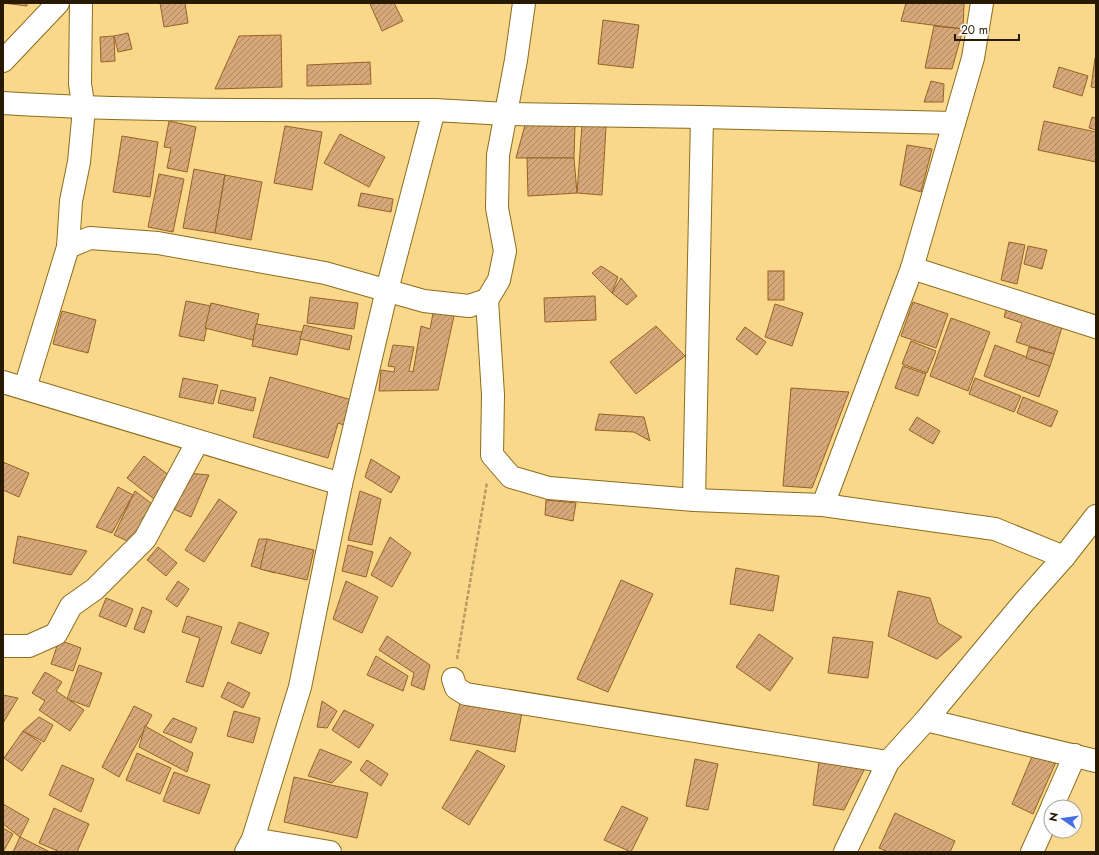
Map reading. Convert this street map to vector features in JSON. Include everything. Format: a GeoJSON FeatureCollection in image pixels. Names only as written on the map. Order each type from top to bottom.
{"type":"FeatureCollection","features":[{"type":"Feature","properties":{"kind":"street"},"geometry":{"type":"LineString","coordinates":[[3,61],[58,3]]}},
{"type":"Feature","properties":{"kind":"street"},"geometry":{"type":"LineString","coordinates":[[25,388],[68,247],[71,201],[79,162],[81,127],[84,108],[80,84],[81,3]]}},
{"type":"Feature","properties":{"kind":"street"},"geometry":{"type":"LineString","coordinates":[[524,3],[498,155],[497,208],[504,251],[499,280],[487,300],[493,395],[492,455],[511,477],[549,488],[694,500],[823,506],[995,530],[1064,557]]}},
{"type":"Feature","properties":{"kind":"street"},"geometry":{"type":"LineString","coordinates":[[823,506],[912,268],[973,58],[982,3]]}},
{"type":"Feature","properties":{"kind":"street"},"geometry":{"type":"LineString","coordinates":[[3,104],[84,108],[200,110],[434,110],[506,114],[702,116],[954,123]]}},
{"type":"Feature","properties":{"kind":"street"},"geometry":{"type":"LineString","coordinates":[[330,852],[250,845],[300,687],[341,484],[387,290],[434,110]]}},
{"type":"Feature","properties":{"kind":"street"},"geometry":{"type":"LineString","coordinates":[[694,500],[702,116]]}},
{"type":"Feature","properties":{"kind":"street"},"geometry":{"type":"LineString","coordinates":[[68,247],[90,238],[158,243],[325,273],[424,301],[469,306],[487,300]]}},
{"type":"Feature","properties":{"kind":"street"},"geometry":{"type":"LineString","coordinates":[[912,268],[1096,327]]}},
{"type":"Feature","properties":{"kind":"street"},"geometry":{"type":"LineString","coordinates":[[3,382],[341,484]]}},
{"type":"Feature","properties":{"kind":"street"},"geometry":{"type":"LineString","coordinates":[[3,646],[29,646],[56,634],[71,606],[95,588],[146,539],[198,442]]}},
{"type":"Feature","properties":{"kind":"street"},"geometry":{"type":"LineString","coordinates":[[845,852],[888,762],[926,720],[1024,602],[1064,557],[1096,516]]}},
{"type":"Feature","properties":{"kind":"street"},"geometry":{"type":"LineString","coordinates":[[453,679],[456,688],[466,694],[888,762]]}},
{"type":"Feature","properties":{"kind":"street"},"geometry":{"type":"LineString","coordinates":[[926,720],[1096,761]]}},
{"type":"Feature","properties":{"kind":"street"},"geometry":{"type":"LineString","coordinates":[[1056,799],[1075,756]]}},
{"type":"Feature","properties":{"kind":"street"},"geometry":{"type":"LineString","coordinates":[[1032,852],[1043,828]]}},
{"type":"Feature","properties":{"kind":"path"},"geometry":{"type":"LineString","coordinates":[[453,679],[492,455]]}},
{"type":"Feature","properties":{"kind":"building"},"geometry":{"type":"Polygon","coordinates":[[[3,3],[27,3],[27,6],[3,3]]]}},
{"type":"Feature","properties":{"kind":"building"},"geometry":{"type":"Polygon","coordinates":[[[160,3],[185,3],[188,23],[164,27],[160,3]]]}},
{"type":"Feature","properties":{"kind":"building"},"geometry":{"type":"Polygon","coordinates":[[[394,3],[403,21],[382,31],[370,4],[394,3]]]}},
{"type":"Feature","properties":{"kind":"building"},"geometry":{"type":"Polygon","coordinates":[[[906,3],[964,3],[963,29],[901,21],[906,3]]]}},
{"type":"Feature","properties":{"kind":"building"},"geometry":{"type":"Polygon","coordinates":[[[603,20],[639,25],[633,68],[598,64],[603,20]]]}},
{"type":"Feature","properties":{"kind":"building"},"geometry":{"type":"Polygon","coordinates":[[[934,26],[963,29],[952,69],[925,68],[934,26]]]}},
{"type":"Feature","properties":{"kind":"building"},"geometry":{"type":"Polygon","coordinates":[[[128,33],[132,49],[118,52],[114,36],[128,33]]]}},
{"type":"Feature","properties":{"kind":"building"},"geometry":{"type":"Polygon","coordinates":[[[281,35],[282,87],[215,89],[239,36],[281,35]]]}},
{"type":"Feature","properties":{"kind":"building"},"geometry":{"type":"Polygon","coordinates":[[[114,36],[115,61],[101,62],[100,37],[114,36]]]}},
{"type":"Feature","properties":{"kind":"building"},"geometry":{"type":"Polygon","coordinates":[[[1095,58],[1096,59],[1096,88],[1091,87],[1095,58]]]}},
{"type":"Feature","properties":{"kind":"building"},"geometry":{"type":"Polygon","coordinates":[[[370,62],[371,84],[307,86],[307,65],[370,62]]]}},
{"type":"Feature","properties":{"kind":"building"},"geometry":{"type":"Polygon","coordinates":[[[1059,67],[1088,76],[1082,96],[1053,87],[1059,67]]]}},
{"type":"Feature","properties":{"kind":"building"},"geometry":{"type":"Polygon","coordinates":[[[931,81],[944,84],[943,102],[924,102],[931,81]]]}},
{"type":"Feature","properties":{"kind":"building"},"geometry":{"type":"Polygon","coordinates":[[[1092,117],[1096,118],[1096,130],[1089,128],[1092,117]]]}},
{"type":"Feature","properties":{"kind":"building"},"geometry":{"type":"Polygon","coordinates":[[[169,121],[196,127],[187,172],[167,168],[171,148],[164,147],[169,121]]]}},
{"type":"Feature","properties":{"kind":"building"},"geometry":{"type":"Polygon","coordinates":[[[1044,121],[1096,132],[1096,162],[1038,150],[1044,121]]]}},
{"type":"Feature","properties":{"kind":"building"},"geometry":{"type":"Polygon","coordinates":[[[575,124],[574,158],[516,158],[525,125],[575,124]]]}},
{"type":"Feature","properties":{"kind":"building"},"geometry":{"type":"Polygon","coordinates":[[[582,125],[606,127],[602,195],[577,193],[582,125]]]}},
{"type":"Feature","properties":{"kind":"building"},"geometry":{"type":"Polygon","coordinates":[[[285,126],[322,132],[312,190],[274,183],[285,126]]]}},
{"type":"Feature","properties":{"kind":"building"},"geometry":{"type":"Polygon","coordinates":[[[340,134],[385,157],[369,187],[324,163],[340,134]]]}},
{"type":"Feature","properties":{"kind":"building"},"geometry":{"type":"Polygon","coordinates":[[[122,136],[158,142],[150,197],[113,192],[122,136]]]}},
{"type":"Feature","properties":{"kind":"building"},"geometry":{"type":"Polygon","coordinates":[[[907,145],[932,149],[921,192],[900,185],[907,145]]]}},
{"type":"Feature","properties":{"kind":"building"},"geometry":{"type":"Polygon","coordinates":[[[527,158],[574,158],[577,193],[528,196],[527,158]]]}},
{"type":"Feature","properties":{"kind":"building"},"geometry":{"type":"Polygon","coordinates":[[[194,169],[225,175],[215,233],[183,228],[194,169]]]}},
{"type":"Feature","properties":{"kind":"building"},"geometry":{"type":"Polygon","coordinates":[[[159,174],[184,179],[173,232],[148,227],[159,174]]]}},
{"type":"Feature","properties":{"kind":"building"},"geometry":{"type":"Polygon","coordinates":[[[225,175],[262,182],[251,240],[215,233],[225,175]]]}},
{"type":"Feature","properties":{"kind":"building"},"geometry":{"type":"Polygon","coordinates":[[[361,193],[393,199],[391,212],[358,206],[361,193]]]}},
{"type":"Feature","properties":{"kind":"building"},"geometry":{"type":"Polygon","coordinates":[[[1009,242],[1025,245],[1017,284],[1001,280],[1009,242]]]}},
{"type":"Feature","properties":{"kind":"building"},"geometry":{"type":"Polygon","coordinates":[[[1028,246],[1047,250],[1042,269],[1024,264],[1028,246]]]}},
{"type":"Feature","properties":{"kind":"building"},"geometry":{"type":"Polygon","coordinates":[[[601,266],[618,277],[612,293],[592,273],[601,266]]]}},
{"type":"Feature","properties":{"kind":"building"},"geometry":{"type":"Polygon","coordinates":[[[768,271],[784,271],[784,300],[768,300],[768,271]]]}},
{"type":"Feature","properties":{"kind":"building"},"geometry":{"type":"Polygon","coordinates":[[[621,278],[637,296],[627,305],[612,293],[621,278]]]}},
{"type":"Feature","properties":{"kind":"building"},"geometry":{"type":"Polygon","coordinates":[[[595,296],[596,320],[545,322],[544,298],[595,296]]]}},
{"type":"Feature","properties":{"kind":"building"},"geometry":{"type":"Polygon","coordinates":[[[310,297],[358,303],[354,329],[307,323],[310,297]]]}},
{"type":"Feature","properties":{"kind":"building"},"geometry":{"type":"Polygon","coordinates":[[[186,301],[211,306],[204,341],[179,336],[186,301]]]}},
{"type":"Feature","properties":{"kind":"building"},"geometry":{"type":"Polygon","coordinates":[[[913,302],[948,314],[936,348],[901,336],[913,302]]]}},
{"type":"Feature","properties":{"kind":"building"},"geometry":{"type":"Polygon","coordinates":[[[211,303],[259,314],[253,340],[205,328],[211,303]]]}},
{"type":"Feature","properties":{"kind":"building"},"geometry":{"type":"Polygon","coordinates":[[[775,304],[803,313],[792,346],[765,337],[775,304]]]}},
{"type":"Feature","properties":{"kind":"building"},"geometry":{"type":"Polygon","coordinates":[[[434,308],[455,311],[438,390],[379,391],[381,370],[394,372],[395,367],[388,366],[393,345],[414,347],[409,371],[413,372],[421,326],[430,329],[434,308]]]}},
{"type":"Feature","properties":{"kind":"building"},"geometry":{"type":"Polygon","coordinates":[[[1006,310],[1062,327],[1054,354],[1016,342],[1022,323],[1004,317],[1006,310]]]}},
{"type":"Feature","properties":{"kind":"building"},"geometry":{"type":"Polygon","coordinates":[[[62,311],[96,320],[88,353],[53,344],[62,311]]]}},
{"type":"Feature","properties":{"kind":"building"},"geometry":{"type":"Polygon","coordinates":[[[951,318],[990,332],[968,391],[930,376],[951,318]]]}},
{"type":"Feature","properties":{"kind":"building"},"geometry":{"type":"Polygon","coordinates":[[[256,324],[302,332],[297,355],[252,346],[256,324]]]}},
{"type":"Feature","properties":{"kind":"building"},"geometry":{"type":"Polygon","coordinates":[[[304,325],[352,336],[349,350],[300,339],[304,325]]]}},
{"type":"Feature","properties":{"kind":"building"},"geometry":{"type":"Polygon","coordinates":[[[656,326],[685,356],[636,394],[610,362],[656,326]]]}},
{"type":"Feature","properties":{"kind":"building"},"geometry":{"type":"Polygon","coordinates":[[[745,327],[766,342],[757,355],[736,339],[745,327]]]}},
{"type":"Feature","properties":{"kind":"building"},"geometry":{"type":"Polygon","coordinates":[[[911,341],[936,351],[927,373],[902,364],[911,341]]]}},
{"type":"Feature","properties":{"kind":"building"},"geometry":{"type":"Polygon","coordinates":[[[995,345],[1050,366],[1039,397],[984,376],[995,345]]]}},
{"type":"Feature","properties":{"kind":"building"},"geometry":{"type":"Polygon","coordinates":[[[1029,347],[1054,354],[1050,366],[1026,358],[1029,347]]]}},
{"type":"Feature","properties":{"kind":"building"},"geometry":{"type":"Polygon","coordinates":[[[903,366],[926,374],[918,396],[895,388],[903,366]]]}},
{"type":"Feature","properties":{"kind":"building"},"geometry":{"type":"Polygon","coordinates":[[[270,377],[352,400],[344,425],[338,423],[328,458],[253,437],[270,377]]]}},
{"type":"Feature","properties":{"kind":"building"},"geometry":{"type":"Polygon","coordinates":[[[183,378],[218,385],[213,404],[179,397],[183,378]]]}},
{"type":"Feature","properties":{"kind":"building"},"geometry":{"type":"Polygon","coordinates":[[[975,378],[1021,396],[1014,412],[969,394],[975,378]]]}},
{"type":"Feature","properties":{"kind":"building"},"geometry":{"type":"Polygon","coordinates":[[[791,388],[849,392],[812,488],[783,486],[791,388]]]}},
{"type":"Feature","properties":{"kind":"building"},"geometry":{"type":"Polygon","coordinates":[[[221,390],[256,398],[253,411],[218,403],[221,390]]]}},
{"type":"Feature","properties":{"kind":"building"},"geometry":{"type":"Polygon","coordinates":[[[1023,397],[1058,411],[1051,427],[1017,413],[1023,397]]]}},
{"type":"Feature","properties":{"kind":"building"},"geometry":{"type":"Polygon","coordinates":[[[599,414],[644,417],[650,441],[634,432],[595,430],[599,414]]]}},
{"type":"Feature","properties":{"kind":"building"},"geometry":{"type":"Polygon","coordinates":[[[917,417],[940,431],[933,444],[909,430],[917,417]]]}},
{"type":"Feature","properties":{"kind":"building"},"geometry":{"type":"Polygon","coordinates":[[[144,456],[175,480],[158,502],[127,478],[144,456]]]}},
{"type":"Feature","properties":{"kind":"building"},"geometry":{"type":"Polygon","coordinates":[[[371,459],[400,477],[391,493],[365,477],[371,459]]]}},
{"type":"Feature","properties":{"kind":"building"},"geometry":{"type":"Polygon","coordinates":[[[3,462],[29,473],[19,497],[3,490],[3,462]]]}},
{"type":"Feature","properties":{"kind":"building"},"geometry":{"type":"Polygon","coordinates":[[[186,473],[209,475],[191,517],[171,508],[186,473]]]}},
{"type":"Feature","properties":{"kind":"building"},"geometry":{"type":"Polygon","coordinates":[[[118,487],[133,495],[112,533],[96,527],[118,487]]]}},
{"type":"Feature","properties":{"kind":"building"},"geometry":{"type":"Polygon","coordinates":[[[135,491],[160,510],[130,542],[114,535],[135,491]]]}},
{"type":"Feature","properties":{"kind":"building"},"geometry":{"type":"Polygon","coordinates":[[[360,491],[381,499],[372,545],[348,540],[360,491]]]}},
{"type":"Feature","properties":{"kind":"building"},"geometry":{"type":"Polygon","coordinates":[[[219,499],[237,512],[204,562],[185,550],[219,499]]]}},
{"type":"Feature","properties":{"kind":"building"},"geometry":{"type":"Polygon","coordinates":[[[546,500],[576,503],[573,521],[545,515],[546,500]]]}},
{"type":"Feature","properties":{"kind":"building"},"geometry":{"type":"Polygon","coordinates":[[[18,536],[87,551],[71,575],[13,563],[18,536]]]}},
{"type":"Feature","properties":{"kind":"building"},"geometry":{"type":"Polygon","coordinates":[[[390,537],[411,553],[392,587],[371,575],[390,537]]]}},
{"type":"Feature","properties":{"kind":"building"},"geometry":{"type":"Polygon","coordinates":[[[259,539],[267,539],[283,546],[275,573],[251,566],[259,539]]]}},
{"type":"Feature","properties":{"kind":"building"},"geometry":{"type":"Polygon","coordinates":[[[267,539],[314,550],[307,580],[260,569],[267,539]]]}},
{"type":"Feature","properties":{"kind":"building"},"geometry":{"type":"Polygon","coordinates":[[[348,545],[373,552],[366,577],[342,571],[348,545]]]}},
{"type":"Feature","properties":{"kind":"building"},"geometry":{"type":"Polygon","coordinates":[[[158,547],[177,563],[166,576],[147,560],[158,547]]]}},
{"type":"Feature","properties":{"kind":"building"},"geometry":{"type":"Polygon","coordinates":[[[736,568],[779,576],[773,611],[730,604],[736,568]]]}},
{"type":"Feature","properties":{"kind":"building"},"geometry":{"type":"Polygon","coordinates":[[[621,580],[653,594],[608,692],[577,679],[621,580]]]}},
{"type":"Feature","properties":{"kind":"building"},"geometry":{"type":"Polygon","coordinates":[[[178,581],[189,589],[177,607],[166,599],[178,581]]]}},
{"type":"Feature","properties":{"kind":"building"},"geometry":{"type":"Polygon","coordinates":[[[346,581],[378,597],[362,633],[333,619],[346,581]]]}},
{"type":"Feature","properties":{"kind":"building"},"geometry":{"type":"Polygon","coordinates":[[[898,591],[930,598],[938,623],[962,637],[937,659],[888,636],[898,591]]]}},
{"type":"Feature","properties":{"kind":"building"},"geometry":{"type":"Polygon","coordinates":[[[106,598],[133,609],[126,627],[99,616],[106,598]]]}},
{"type":"Feature","properties":{"kind":"building"},"geometry":{"type":"Polygon","coordinates":[[[142,607],[152,611],[144,633],[134,629],[142,607]]]}},
{"type":"Feature","properties":{"kind":"building"},"geometry":{"type":"Polygon","coordinates":[[[187,616],[222,627],[203,687],[186,682],[200,638],[182,632],[187,616]]]}},
{"type":"Feature","properties":{"kind":"building"},"geometry":{"type":"Polygon","coordinates":[[[239,622],[269,633],[261,654],[231,643],[239,622]]]}},
{"type":"Feature","properties":{"kind":"building"},"geometry":{"type":"Polygon","coordinates":[[[759,634],[793,658],[770,691],[736,667],[759,634]]]}},
{"type":"Feature","properties":{"kind":"building"},"geometry":{"type":"Polygon","coordinates":[[[387,636],[430,665],[424,690],[411,685],[414,673],[379,650],[387,636]]]}},
{"type":"Feature","properties":{"kind":"building"},"geometry":{"type":"Polygon","coordinates":[[[833,637],[873,642],[868,678],[828,673],[833,637]]]}},
{"type":"Feature","properties":{"kind":"building"},"geometry":{"type":"Polygon","coordinates":[[[59,640],[81,648],[73,671],[51,664],[59,640]]]}},
{"type":"Feature","properties":{"kind":"building"},"geometry":{"type":"Polygon","coordinates":[[[376,656],[408,676],[403,691],[367,675],[376,656]]]}},
{"type":"Feature","properties":{"kind":"building"},"geometry":{"type":"Polygon","coordinates":[[[79,665],[102,673],[89,707],[67,699],[79,665]]]}},
{"type":"Feature","properties":{"kind":"building"},"geometry":{"type":"Polygon","coordinates":[[[45,672],[62,682],[56,691],[84,710],[70,731],[39,710],[45,701],[32,693],[45,672]]]}},
{"type":"Feature","properties":{"kind":"building"},"geometry":{"type":"Polygon","coordinates":[[[228,682],[250,693],[243,708],[221,697],[228,682]]]}},
{"type":"Feature","properties":{"kind":"building"},"geometry":{"type":"Polygon","coordinates":[[[3,695],[18,698],[3,723],[3,695]]]}},
{"type":"Feature","properties":{"kind":"building"},"geometry":{"type":"Polygon","coordinates":[[[461,700],[522,712],[515,752],[450,740],[461,700]]]}},
{"type":"Feature","properties":{"kind":"building"},"geometry":{"type":"Polygon","coordinates":[[[322,701],[337,711],[327,728],[317,727],[322,701]]]}},
{"type":"Feature","properties":{"kind":"building"},"geometry":{"type":"Polygon","coordinates":[[[134,706],[152,715],[119,777],[102,767],[134,706]]]}},
{"type":"Feature","properties":{"kind":"building"},"geometry":{"type":"Polygon","coordinates":[[[344,710],[374,725],[359,748],[332,730],[344,710]]]}},
{"type":"Feature","properties":{"kind":"building"},"geometry":{"type":"Polygon","coordinates":[[[234,711],[260,718],[253,743],[227,736],[234,711]]]}},
{"type":"Feature","properties":{"kind":"building"},"geometry":{"type":"Polygon","coordinates":[[[39,717],[53,725],[44,742],[23,731],[39,717]]]}},
{"type":"Feature","properties":{"kind":"building"},"geometry":{"type":"Polygon","coordinates":[[[173,718],[197,728],[191,743],[163,732],[173,718]]]}},
{"type":"Feature","properties":{"kind":"building"},"geometry":{"type":"Polygon","coordinates":[[[145,726],[193,753],[187,772],[139,747],[145,726]]]}},
{"type":"Feature","properties":{"kind":"building"},"geometry":{"type":"Polygon","coordinates":[[[23,731],[41,743],[22,771],[4,758],[23,731]]]}},
{"type":"Feature","properties":{"kind":"building"},"geometry":{"type":"Polygon","coordinates":[[[320,749],[352,762],[332,783],[308,776],[320,749]]]}},
{"type":"Feature","properties":{"kind":"building"},"geometry":{"type":"Polygon","coordinates":[[[477,750],[505,766],[469,825],[442,808],[477,750]]]}},
{"type":"Feature","properties":{"kind":"building"},"geometry":{"type":"Polygon","coordinates":[[[1034,752],[1056,762],[1033,814],[1012,804],[1034,752]]]}},
{"type":"Feature","properties":{"kind":"building"},"geometry":{"type":"Polygon","coordinates":[[[137,753],[171,768],[160,794],[126,780],[137,753]]]}},
{"type":"Feature","properties":{"kind":"building"},"geometry":{"type":"Polygon","coordinates":[[[695,759],[718,764],[708,810],[686,806],[695,759]]]}},
{"type":"Feature","properties":{"kind":"building"},"geometry":{"type":"Polygon","coordinates":[[[367,760],[388,774],[381,786],[360,770],[367,760]]]}},
{"type":"Feature","properties":{"kind":"building"},"geometry":{"type":"Polygon","coordinates":[[[819,762],[865,768],[844,810],[813,805],[819,762]]]}},
{"type":"Feature","properties":{"kind":"building"},"geometry":{"type":"Polygon","coordinates":[[[62,765],[94,779],[81,812],[49,795],[62,765]]]}},
{"type":"Feature","properties":{"kind":"building"},"geometry":{"type":"Polygon","coordinates":[[[174,772],[210,785],[199,814],[163,801],[174,772]]]}},
{"type":"Feature","properties":{"kind":"building"},"geometry":{"type":"Polygon","coordinates":[[[294,777],[368,793],[357,838],[284,822],[294,777]]]}},
{"type":"Feature","properties":{"kind":"building"},"geometry":{"type":"Polygon","coordinates":[[[3,804],[29,819],[20,837],[3,824],[3,804]]]}},
{"type":"Feature","properties":{"kind":"building"},"geometry":{"type":"Polygon","coordinates":[[[622,806],[648,818],[631,852],[604,840],[622,806]]]}},
{"type":"Feature","properties":{"kind":"building"},"geometry":{"type":"Polygon","coordinates":[[[54,808],[89,824],[77,852],[60,852],[39,843],[54,808]]]}},
{"type":"Feature","properties":{"kind":"building"},"geometry":{"type":"Polygon","coordinates":[[[895,813],[955,841],[950,852],[888,852],[879,848],[895,813]]]}},
{"type":"Feature","properties":{"kind":"building"},"geometry":{"type":"Polygon","coordinates":[[[3,828],[13,834],[3,852],[3,828]]]}},
{"type":"Feature","properties":{"kind":"building"},"geometry":{"type":"Polygon","coordinates":[[[20,837],[50,852],[13,852],[20,837]]]}}]}
